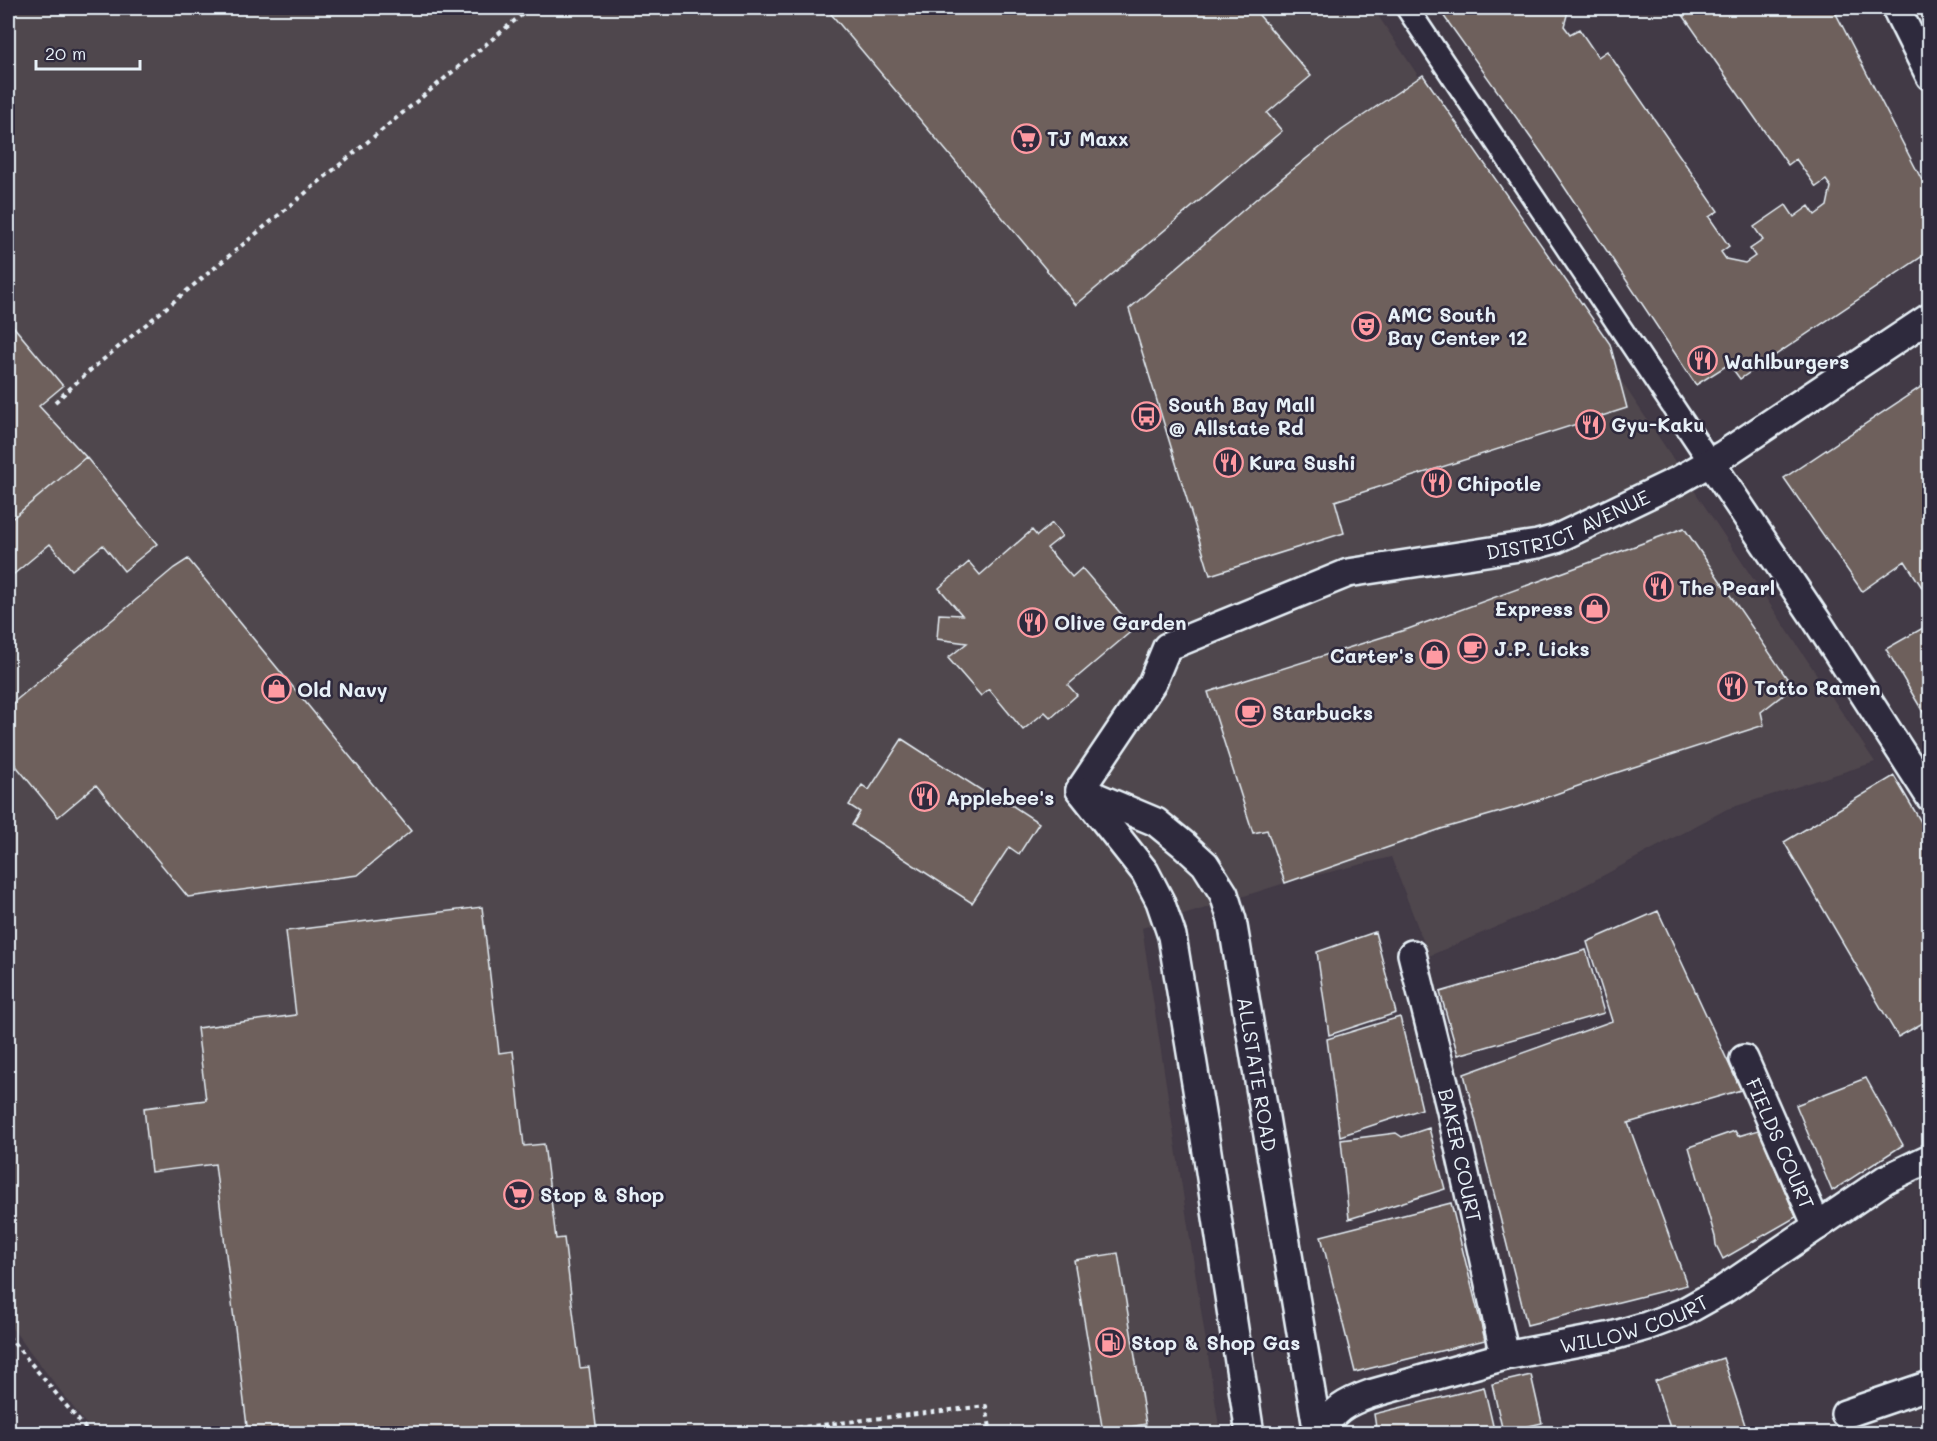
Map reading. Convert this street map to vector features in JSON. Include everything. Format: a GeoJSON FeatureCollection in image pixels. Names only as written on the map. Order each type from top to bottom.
{"type":"FeatureCollection","features":[{"type":"Feature","properties":{"kind":"street"},"geometry":{"type":"LineString","coordinates":[[1407,8],[1817,621],[1929,796]]}},
{"type":"Feature","properties":{"kind":"street"},"geometry":{"type":"LineString","coordinates":[[1896,8],[1929,76]]}},
{"type":"Feature","properties":{"kind":"street","name":"DISTRICT AVENUE"},"geometry":{"type":"LineString","coordinates":[[1080,790],[1152,683],[1167,647],[1348,573],[1547,542],[1666,486],[1710,462],[1929,317]]}},
{"type":"Feature","properties":{"kind":"street"},"geometry":{"type":"LineString","coordinates":[[1080,790],[1145,872],[1160,901],[1172,936],[1208,1154],[1250,1434]]}},
{"type":"Feature","properties":{"kind":"street","name":"ALLSTATE ROAD"},"geometry":{"type":"LineString","coordinates":[[1080,790],[1156,822],[1205,864],[1224,894],[1232,920],[1318,1433]]}},
{"type":"Feature","properties":{"kind":"street","name":"BAKER COURT"},"geometry":{"type":"LineString","coordinates":[[1412,954],[1451,1111],[1505,1356]]}},
{"type":"Feature","properties":{"kind":"street","name":"FIELDS COURT"},"geometry":{"type":"LineString","coordinates":[[1744,1059],[1816,1226]]}},
{"type":"Feature","properties":{"kind":"street","name":"WILLOW COURT"},"geometry":{"type":"LineString","coordinates":[[1318,1433],[1333,1413],[1349,1401],[1505,1356],[1612,1336],[1682,1313],[1723,1290],[1887,1179],[1929,1158]]}},
{"type":"Feature","properties":{"kind":"street"},"geometry":{"type":"LineString","coordinates":[[1845,1414],[1929,1385]]}},
{"type":"Feature","properties":{"kind":"path"},"geometry":{"type":"LineString","coordinates":[[55,402],[87,373],[530,8]]}},
{"type":"Feature","properties":{"kind":"path"},"geometry":{"type":"LineString","coordinates":[[8,1336],[90,1434]]}},
{"type":"Feature","properties":{"kind":"path"},"geometry":{"type":"LineString","coordinates":[[743,1434],[986,1406],[991,1433]]}},
{"type":"Feature","properties":{"kind":"shaded area"},"geometry":{"type":"Polygon","coordinates":[[[8,8],[1373,8],[1875,762],[1727,809],[1554,902],[1429,956],[1391,857],[1285,883],[1142,928],[1220,1433],[93,1433],[8,1323],[8,8]]]}},
{"type":"Feature","properties":{"kind":"building"},"geometry":{"type":"Polygon","coordinates":[[[826,8],[1253,8],[1311,76],[1267,113],[1282,131],[1076,305],[826,8]]]}},
{"type":"Feature","properties":{"kind":"building"},"geometry":{"type":"Polygon","coordinates":[[[1438,8],[1569,8],[1564,26],[1570,34],[1579,29],[1598,57],[1607,51],[1718,211],[1709,217],[1729,246],[1721,252],[1726,259],[1745,263],[1755,256],[1750,249],[1763,240],[1754,227],[1786,205],[1794,217],[1809,206],[1815,215],[1827,206],[1831,187],[1826,180],[1816,187],[1796,159],[1788,165],[1678,8],[1833,8],[1930,196],[1930,251],[1740,379],[1729,364],[1696,385],[1543,155],[1438,8]]]}},
{"type":"Feature","properties":{"kind":"building"},"geometry":{"type":"Polygon","coordinates":[[[1602,8],[1614,8],[1606,14],[1602,8]]]}},
{"type":"Feature","properties":{"kind":"building","name":"AMC South Bay Center 12"},"geometry":{"type":"Polygon","coordinates":[[[1423,75],[1610,344],[1627,408],[1335,501],[1344,533],[1210,575],[1129,309],[1257,198],[1342,130],[1423,75]]]}},
{"type":"Feature","properties":{"kind":"building"},"geometry":{"type":"Polygon","coordinates":[[[8,320],[63,386],[39,406],[86,457],[8,522],[8,320]]]}},
{"type":"Feature","properties":{"kind":"building"},"geometry":{"type":"Polygon","coordinates":[[[1930,381],[1930,600],[1905,561],[1862,591],[1784,478],[1930,381]]]}},
{"type":"Feature","properties":{"kind":"building"},"geometry":{"type":"Polygon","coordinates":[[[86,457],[157,544],[124,571],[103,545],[72,570],[50,544],[8,579],[8,522],[86,457]]]}},
{"type":"Feature","properties":{"kind":"building","name":"Olive Garden"},"geometry":{"type":"Polygon","coordinates":[[[1052,523],[1062,536],[1047,548],[1072,577],[1082,568],[1134,629],[1068,685],[1077,695],[1051,718],[1045,712],[1023,730],[989,689],[981,696],[948,658],[967,643],[937,639],[939,614],[962,615],[939,588],[969,562],[980,575],[1032,530],[1037,536],[1052,523]]]}},
{"type":"Feature","properties":{"kind":"building"},"geometry":{"type":"Polygon","coordinates":[[[1684,528],[1793,687],[1761,712],[1764,725],[1528,804],[1441,829],[1285,883],[1267,830],[1253,833],[1208,692],[1408,629],[1684,528]]]}},
{"type":"Feature","properties":{"kind":"building"},"geometry":{"type":"Polygon","coordinates":[[[188,559],[411,831],[358,875],[188,897],[96,785],[58,817],[8,756],[8,707],[174,568],[188,559]]]}},
{"type":"Feature","properties":{"kind":"building"},"geometry":{"type":"Polygon","coordinates":[[[1930,624],[1930,724],[1886,649],[1930,624]]]}},
{"type":"Feature","properties":{"kind":"building"},"geometry":{"type":"Polygon","coordinates":[[[902,739],[1001,803],[1004,800],[1039,823],[1019,854],[1009,847],[972,903],[852,825],[860,812],[849,805],[862,785],[869,790],[902,739]]]}},
{"type":"Feature","properties":{"kind":"building"},"geometry":{"type":"Polygon","coordinates":[[[1894,776],[1930,837],[1930,1019],[1898,1037],[1784,842],[1894,776]]]}},
{"type":"Feature","properties":{"kind":"building"},"geometry":{"type":"Polygon","coordinates":[[[482,907],[499,1053],[513,1051],[524,1146],[544,1144],[556,1239],[564,1238],[580,1368],[589,1367],[597,1434],[248,1434],[215,1164],[151,1172],[144,1108],[206,1100],[197,1028],[296,1015],[286,931],[482,907]]]}},
{"type":"Feature","properties":{"kind":"building"},"geometry":{"type":"Polygon","coordinates":[[[1658,911],[1741,1090],[1628,1123],[1687,1285],[1527,1325],[1464,1074],[1612,1021],[1587,942],[1658,911]]]}},
{"type":"Feature","properties":{"kind":"building"},"geometry":{"type":"Polygon","coordinates":[[[1375,932],[1396,1013],[1329,1035],[1317,952],[1375,932]]]}},
{"type":"Feature","properties":{"kind":"building"},"geometry":{"type":"Polygon","coordinates":[[[1586,950],[1604,1013],[1458,1055],[1440,992],[1586,950]]]}},
{"type":"Feature","properties":{"kind":"building"},"geometry":{"type":"Polygon","coordinates":[[[1400,1017],[1422,1109],[1340,1136],[1327,1039],[1400,1017]]]}},
{"type":"Feature","properties":{"kind":"building"},"geometry":{"type":"Polygon","coordinates":[[[1866,1078],[1903,1145],[1832,1191],[1796,1105],[1866,1078]]]}},
{"type":"Feature","properties":{"kind":"building"},"geometry":{"type":"Polygon","coordinates":[[[1429,1128],[1445,1189],[1349,1219],[1341,1140],[1396,1133],[1402,1137],[1429,1128]]]}},
{"type":"Feature","properties":{"kind":"building"},"geometry":{"type":"Polygon","coordinates":[[[1759,1130],[1796,1217],[1723,1259],[1716,1245],[1689,1147],[1735,1131],[1738,1136],[1759,1130]]]}},
{"type":"Feature","properties":{"kind":"building"},"geometry":{"type":"Polygon","coordinates":[[[1451,1203],[1485,1340],[1355,1372],[1321,1236],[1451,1203]]]}},
{"type":"Feature","properties":{"kind":"building","name":"Stop & Shop Gas"},"geometry":{"type":"Polygon","coordinates":[[[1118,1253],[1146,1424],[1103,1432],[1074,1260],[1118,1253]]]}},
{"type":"Feature","properties":{"kind":"building"},"geometry":{"type":"Polygon","coordinates":[[[1723,1358],[1748,1434],[1672,1434],[1655,1381],[1723,1358]]]}},
{"type":"Feature","properties":{"kind":"building"},"geometry":{"type":"Polygon","coordinates":[[[1531,1375],[1542,1423],[1503,1432],[1492,1384],[1531,1375]]]}},
{"type":"Feature","properties":{"kind":"building"},"geometry":{"type":"Polygon","coordinates":[[[1484,1387],[1495,1434],[1377,1434],[1374,1414],[1484,1387]]]}},
{"type":"Feature","properties":{"kind":"place","name":"TJ Maxx"},"geometry":{"type":"Point","coordinates":[1026,138]}},
{"type":"Feature","properties":{"kind":"place","name":"AMC South Bay Center 12"},"geometry":{"type":"Point","coordinates":[1366,326]}},
{"type":"Feature","properties":{"kind":"place","name":"Wahlburgers"},"geometry":{"type":"Point","coordinates":[1703,361]}},
{"type":"Feature","properties":{"kind":"place","name":"South Bay Mall @ Allstate Rd"},"geometry":{"type":"Point","coordinates":[1147,416]}},
{"type":"Feature","properties":{"kind":"place","name":"Gyu-Kaku"},"geometry":{"type":"Point","coordinates":[1590,424]}},
{"type":"Feature","properties":{"kind":"place","name":"Kura Sushi"},"geometry":{"type":"Point","coordinates":[1228,462]}},
{"type":"Feature","properties":{"kind":"place","name":"Chipotle"},"geometry":{"type":"Point","coordinates":[1436,483]}},
{"type":"Feature","properties":{"kind":"place","name":"The Pearl"},"geometry":{"type":"Point","coordinates":[1658,587]}},
{"type":"Feature","properties":{"kind":"place","name":"Express"},"geometry":{"type":"Point","coordinates":[1594,608]}},
{"type":"Feature","properties":{"kind":"place","name":"Olive Garden"},"geometry":{"type":"Point","coordinates":[1033,622]}},
{"type":"Feature","properties":{"kind":"place","name":"J.P. Licks"},"geometry":{"type":"Point","coordinates":[1473,648]}},
{"type":"Feature","properties":{"kind":"place","name":"Carter's"},"geometry":{"type":"Point","coordinates":[1435,655]}},
{"type":"Feature","properties":{"kind":"place","name":"Totto Ramen"},"geometry":{"type":"Point","coordinates":[1733,687]}},
{"type":"Feature","properties":{"kind":"place","name":"Old Navy"},"geometry":{"type":"Point","coordinates":[276,689]}},
{"type":"Feature","properties":{"kind":"place","name":"Starbucks"},"geometry":{"type":"Point","coordinates":[1251,712]}},
{"type":"Feature","properties":{"kind":"place","name":"Applebee's"},"geometry":{"type":"Point","coordinates":[925,797]}},
{"type":"Feature","properties":{"kind":"place","name":"Stop & Shop"},"geometry":{"type":"Point","coordinates":[519,1194]}},
{"type":"Feature","properties":{"kind":"place","name":"Stop & Shop Gas"},"geometry":{"type":"Point","coordinates":[1110,1342]}}]}
